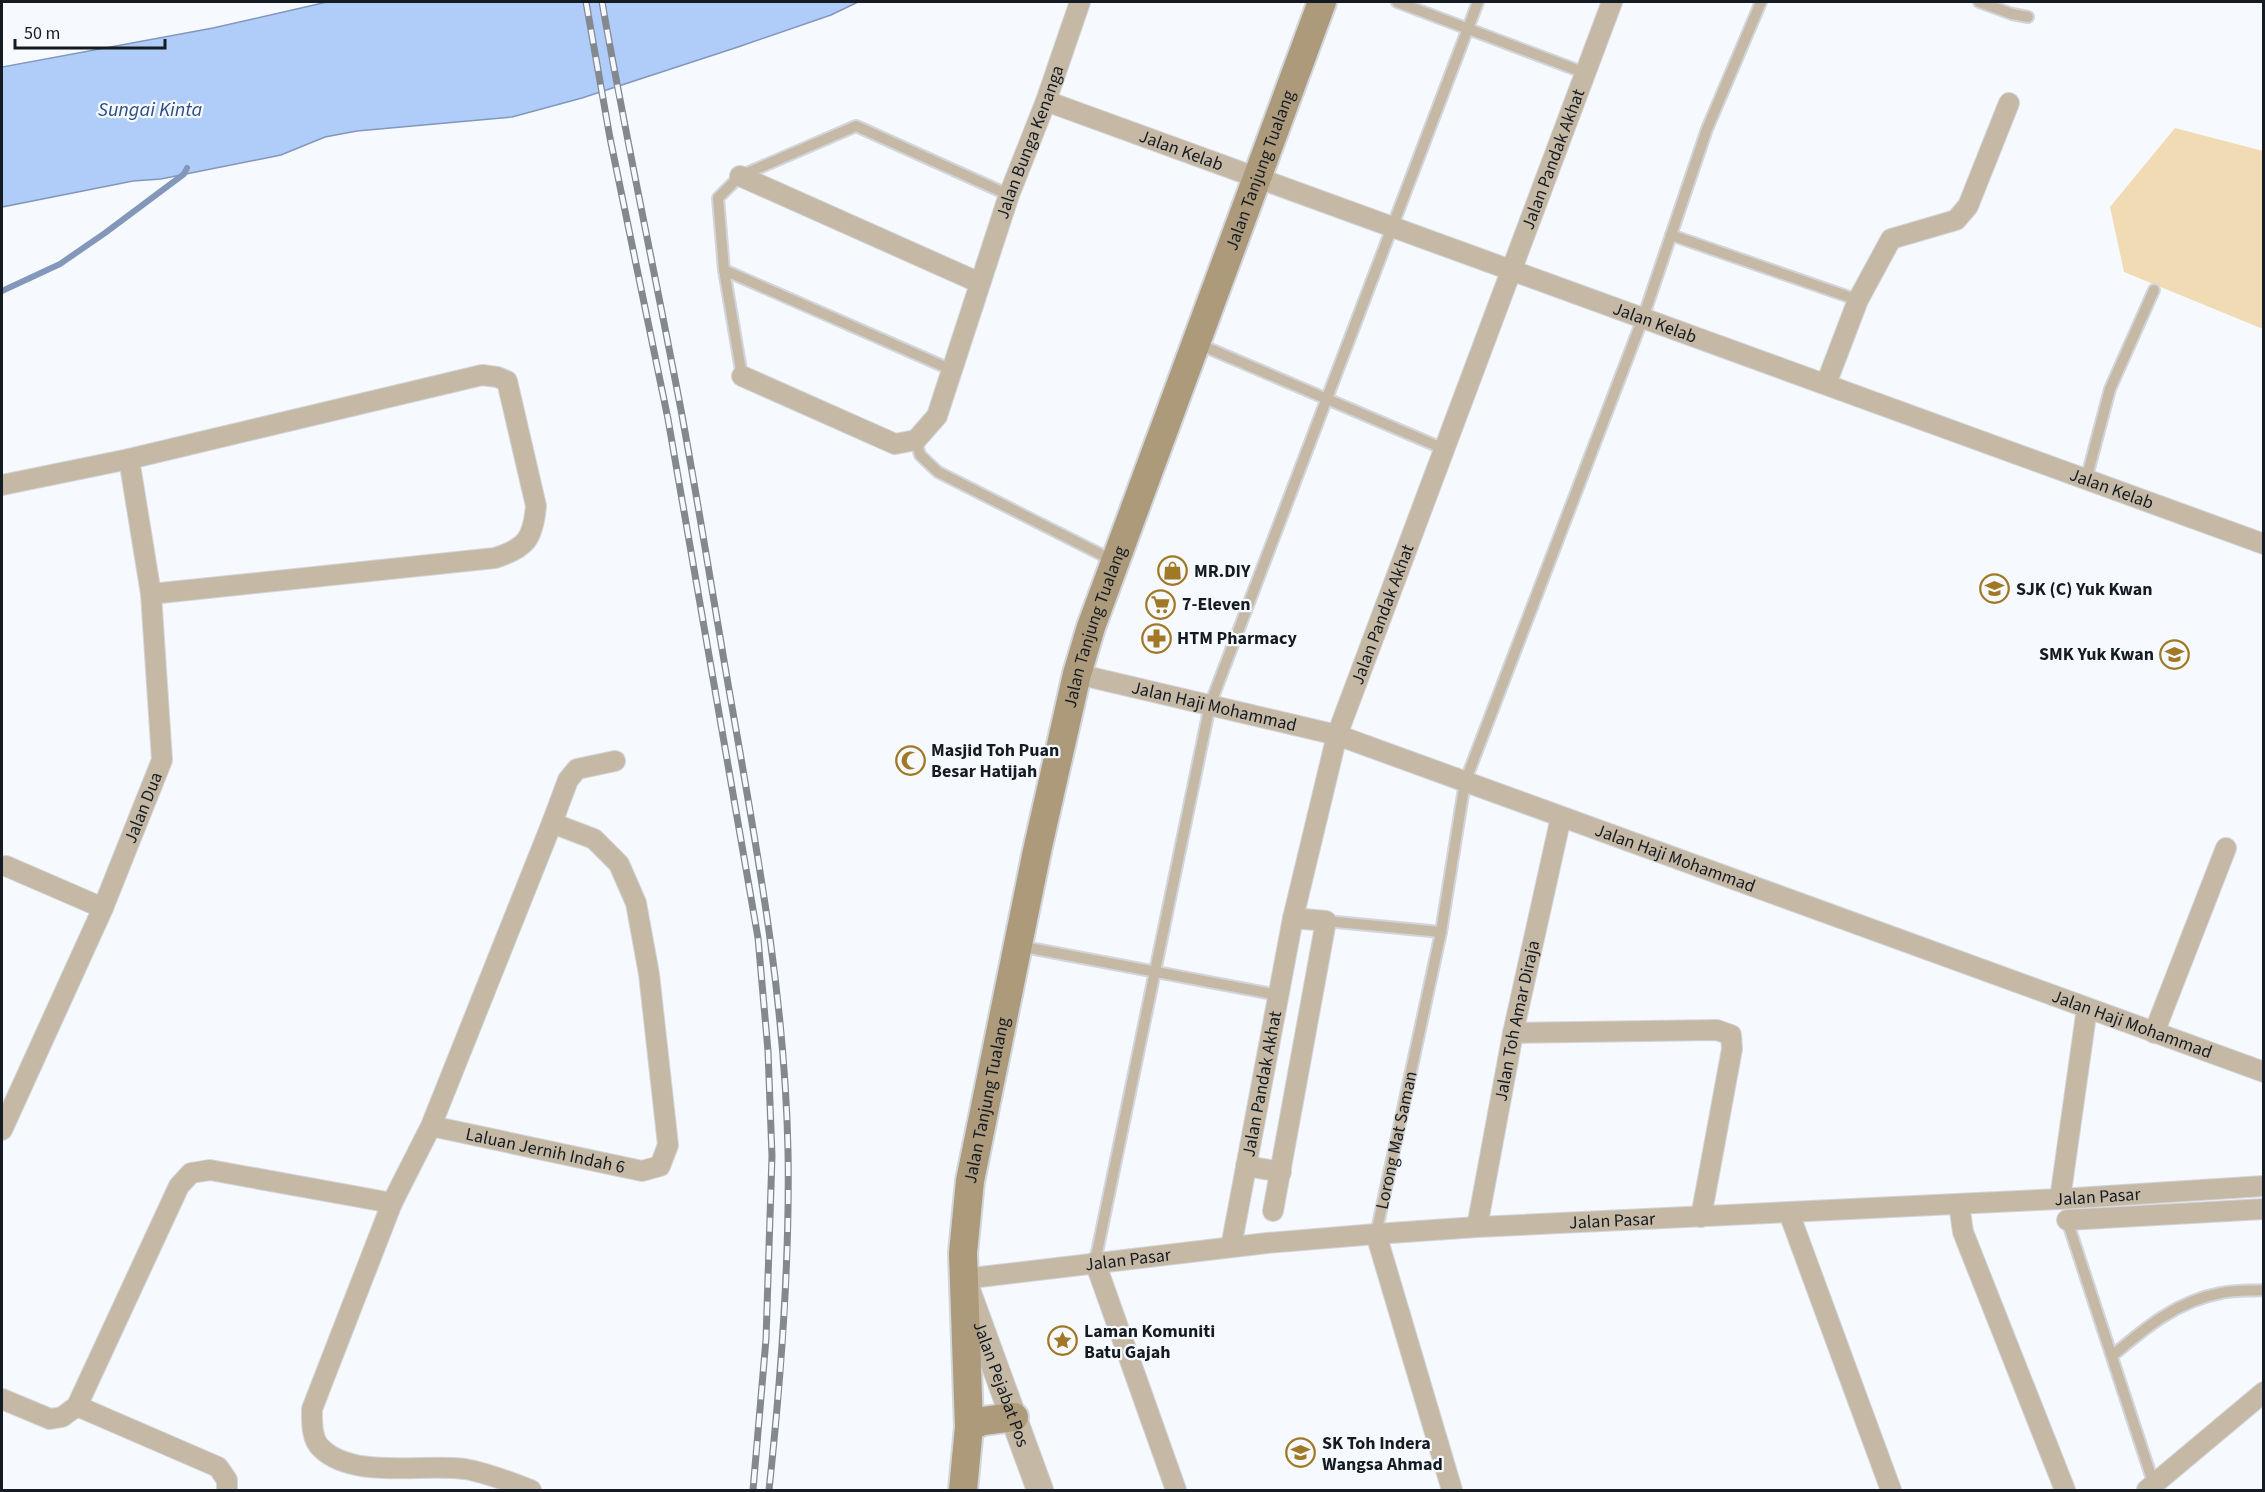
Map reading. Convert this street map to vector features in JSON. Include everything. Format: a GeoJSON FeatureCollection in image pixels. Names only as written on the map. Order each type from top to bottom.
{"type":"FeatureCollection","features":[{"type":"Feature","properties":{"kind":"main road","name":"Jalan Tanjung Tualang"},"geometry":{"type":"LineString","coordinates":[[963,1491],[969,1427],[963,1253],[970,1181],[1077,674],[1091,627],[1322,2]]}},
{"type":"Feature","properties":{"kind":"main road"},"geometry":{"type":"LineString","coordinates":[[969,1427],[983,1421],[1014,1417]]}},
{"type":"Feature","properties":{"kind":"street","name":"Jalan Bunga Kenanga"},"geometry":{"type":"LineString","coordinates":[[916,441],[937,416],[1009,195],[1046,101],[1080,2]]}},
{"type":"Feature","properties":{"kind":"street","name":"Jalan Pandak Akhat"},"geometry":{"type":"LineString","coordinates":[[1231,1247],[1293,918],[1337,735],[1612,2]]}},
{"type":"Feature","properties":{"kind":"street","name":"Jalan Kelab"},"geometry":{"type":"LineString","coordinates":[[1046,101],[2264,544]]}},
{"type":"Feature","properties":{"kind":"street"},"geometry":{"type":"LineString","coordinates":[[1826,384],[1858,300],[1891,239],[1956,220],[1968,206],[2008,103]]}},
{"type":"Feature","properties":{"kind":"street"},"geometry":{"type":"LineString","coordinates":[[740,176],[980,283]]}},
{"type":"Feature","properties":{"kind":"street"},"geometry":{"type":"LineString","coordinates":[[2,485],[129,459],[482,375],[507,381],[536,507],[534,526],[526,542],[512,552],[495,558],[151,594]]}},
{"type":"Feature","properties":{"kind":"street"},"geometry":{"type":"LineString","coordinates":[[742,376],[895,444],[916,441]]}},
{"type":"Feature","properties":{"kind":"street","name":"Jalan Dua"},"geometry":{"type":"LineString","coordinates":[[2,1130],[6,1108],[103,908],[162,760],[151,594],[129,459]]}},
{"type":"Feature","properties":{"kind":"street","name":"Jalan Haji Mohammad"},"geometry":{"type":"LineString","coordinates":[[1077,674],[1337,735],[2264,1072]]}},
{"type":"Feature","properties":{"kind":"street"},"geometry":{"type":"LineString","coordinates":[[531,1491],[464,1469],[374,1468],[341,1461],[320,1447],[312,1429],[312,1408],[392,1203],[431,1126],[568,780],[577,769],[615,761]]}},
{"type":"Feature","properties":{"kind":"street","name":"Jalan Toh Amar Diraja"},"geometry":{"type":"LineString","coordinates":[[1477,1227],[1513,1033],[1561,817]]}},
{"type":"Feature","properties":{"kind":"street","name":"Laluan Jernih Indah 6"},"geometry":{"type":"LineString","coordinates":[[431,1126],[642,1171],[660,1166],[668,1145],[649,974],[636,903],[619,864],[594,839],[552,823]]}},
{"type":"Feature","properties":{"kind":"street"},"geometry":{"type":"LineString","coordinates":[[2154,1033],[2226,848]]}},
{"type":"Feature","properties":{"kind":"street"},"geometry":{"type":"LineString","coordinates":[[6,866],[103,908]]}},
{"type":"Feature","properties":{"kind":"street"},"geometry":{"type":"LineString","coordinates":[[1274,1211],[1326,921],[1293,918]]}},
{"type":"Feature","properties":{"kind":"street"},"geometry":{"type":"LineString","coordinates":[[2060,1199],[2087,1008]]}},
{"type":"Feature","properties":{"kind":"street"},"geometry":{"type":"LineString","coordinates":[[1513,1033],[1717,1030],[1731,1035],[1732,1049],[1701,1217]]}},
{"type":"Feature","properties":{"kind":"street"},"geometry":{"type":"LineString","coordinates":[[1246,1166],[1281,1172]]}},
{"type":"Feature","properties":{"kind":"street"},"geometry":{"type":"LineString","coordinates":[[2,1399],[50,1419],[62,1417],[77,1407],[179,1186],[191,1173],[210,1170],[392,1203]]}},
{"type":"Feature","properties":{"kind":"street","name":"Jalan Pasar"},"geometry":{"type":"LineString","coordinates":[[963,1279],[1231,1247],[1376,1234],[1477,1227],[2060,1199],[2264,1186]]}},
{"type":"Feature","properties":{"kind":"street"},"geometry":{"type":"LineString","coordinates":[[1959,1204],[1963,1232],[2065,1491]]}},
{"type":"Feature","properties":{"kind":"street"},"geometry":{"type":"LineString","coordinates":[[2067,1220],[2264,1209]]}},
{"type":"Feature","properties":{"kind":"street"},"geometry":{"type":"LineString","coordinates":[[1789,1213],[1891,1491]]}},
{"type":"Feature","properties":{"kind":"street","name":"Lorong Mat Saman"},"geometry":{"type":"LineString","coordinates":[[1376,1234],[1452,1491]]}},
{"type":"Feature","properties":{"kind":"street"},"geometry":{"type":"LineString","coordinates":[[1095,1262],[1176,1491]]}},
{"type":"Feature","properties":{"kind":"street","name":"Jalan Pejabat Pos"},"geometry":{"type":"LineString","coordinates":[[963,1279],[1040,1491]]}},
{"type":"Feature","properties":{"kind":"street"},"geometry":{"type":"LineString","coordinates":[[2151,1488],[2264,1392]]}},
{"type":"Feature","properties":{"kind":"street"},"geometry":{"type":"LineString","coordinates":[[77,1407],[218,1467],[227,1480],[227,1491]]}},
{"type":"Feature","properties":{"kind":"lane"},"geometry":{"type":"LineString","coordinates":[[1397,2],[1585,73]]}},
{"type":"Feature","properties":{"kind":"lane"},"geometry":{"type":"LineString","coordinates":[[1095,1262],[1210,705],[1478,2]]}},
{"type":"Feature","properties":{"kind":"lane","name":"Lorong Mat Saman"},"geometry":{"type":"LineString","coordinates":[[1376,1234],[1441,932],[1465,782],[1643,318],[1707,129],[1761,2]]}},
{"type":"Feature","properties":{"kind":"lane"},"geometry":{"type":"LineString","coordinates":[[1979,2],[2012,14],[2028,17]]}},
{"type":"Feature","properties":{"kind":"lane"},"geometry":{"type":"LineString","coordinates":[[742,376],[724,270],[718,198],[740,176],[856,126],[1009,195]]}},
{"type":"Feature","properties":{"kind":"lane"},"geometry":{"type":"LineString","coordinates":[[1671,235],[1858,300]]}},
{"type":"Feature","properties":{"kind":"lane"},"geometry":{"type":"LineString","coordinates":[[724,270],[952,370]]}},
{"type":"Feature","properties":{"kind":"lane"},"geometry":{"type":"LineString","coordinates":[[2086,480],[2110,389],[2154,290]]}},
{"type":"Feature","properties":{"kind":"lane"},"geometry":{"type":"LineString","coordinates":[[1196,343],[1444,449]]}},
{"type":"Feature","properties":{"kind":"lane"},"geometry":{"type":"LineString","coordinates":[[916,441],[920,455],[938,472],[1116,562]]}},
{"type":"Feature","properties":{"kind":"lane"},"geometry":{"type":"LineString","coordinates":[[1326,921],[1441,932]]}},
{"type":"Feature","properties":{"kind":"lane"},"geometry":{"type":"LineString","coordinates":[[1018,946],[1278,995]]}},
{"type":"Feature","properties":{"kind":"lane"},"geometry":{"type":"LineString","coordinates":[[2060,1199],[2112,1356],[2151,1488]]}},
{"type":"Feature","properties":{"kind":"lane"},"geometry":{"type":"LineString","coordinates":[[2112,1356],[2151,1323],[2191,1300],[2222,1292],[2264,1290]]}},
{"type":"Feature","properties":{"kind":"shaded area"},"geometry":{"type":"Polygon","coordinates":[[[2175,128],[2263,151],[2263,329],[2124,272],[2110,207],[2175,128]]]}},
{"type":"Feature","properties":{"kind":"water","name":"Sungai Kinta"},"geometry":{"type":"Polygon","coordinates":[[[327,2],[858,2],[831,15],[738,47],[582,98],[512,117],[357,131],[325,137],[281,155],[2,207],[2,67],[213,28],[327,2]]]}},
{"type":"Feature","properties":{"kind":"waterway"},"geometry":{"type":"LineString","coordinates":[[2,291],[60,264],[184,174],[187,168]]}},
{"type":"Feature","properties":{"kind":"railway"},"geometry":{"type":"LineString","coordinates":[[586,2],[610,138],[668,419],[758,938],[768,1051],[772,1156],[766,1339],[753,1490]]}},
{"type":"Feature","properties":{"kind":"railway"},"geometry":{"type":"LineString","coordinates":[[602,2],[688,446],[760,869],[776,981],[786,1094],[788,1236],[784,1321],[769,1490]]}},
{"type":"Feature","properties":{"kind":"place","name":"MR.DIY"},"geometry":{"type":"Point","coordinates":[1173,571]}},
{"type":"Feature","properties":{"kind":"place","name":"SJK (C) Yuk Kwan"},"geometry":{"type":"Point","coordinates":[1995,589]}},
{"type":"Feature","properties":{"kind":"place","name":"7-Eleven"},"geometry":{"type":"Point","coordinates":[1161,604]}},
{"type":"Feature","properties":{"kind":"place","name":"HTM Pharmacy"},"geometry":{"type":"Point","coordinates":[1156,638]}},
{"type":"Feature","properties":{"kind":"place","name":"SMK Yuk Kwan"},"geometry":{"type":"Point","coordinates":[2175,654]}},
{"type":"Feature","properties":{"kind":"place","name":"Masjid Toh Puan Besar Hatijah"},"geometry":{"type":"Point","coordinates":[910,760]}},
{"type":"Feature","properties":{"kind":"place","name":"Laman Komuniti Batu Gajah"},"geometry":{"type":"Point","coordinates":[1063,1341]}},
{"type":"Feature","properties":{"kind":"place","name":"SK Toh Indera Wangsa Ahmad"},"geometry":{"type":"Point","coordinates":[1301,1453]}}]}
